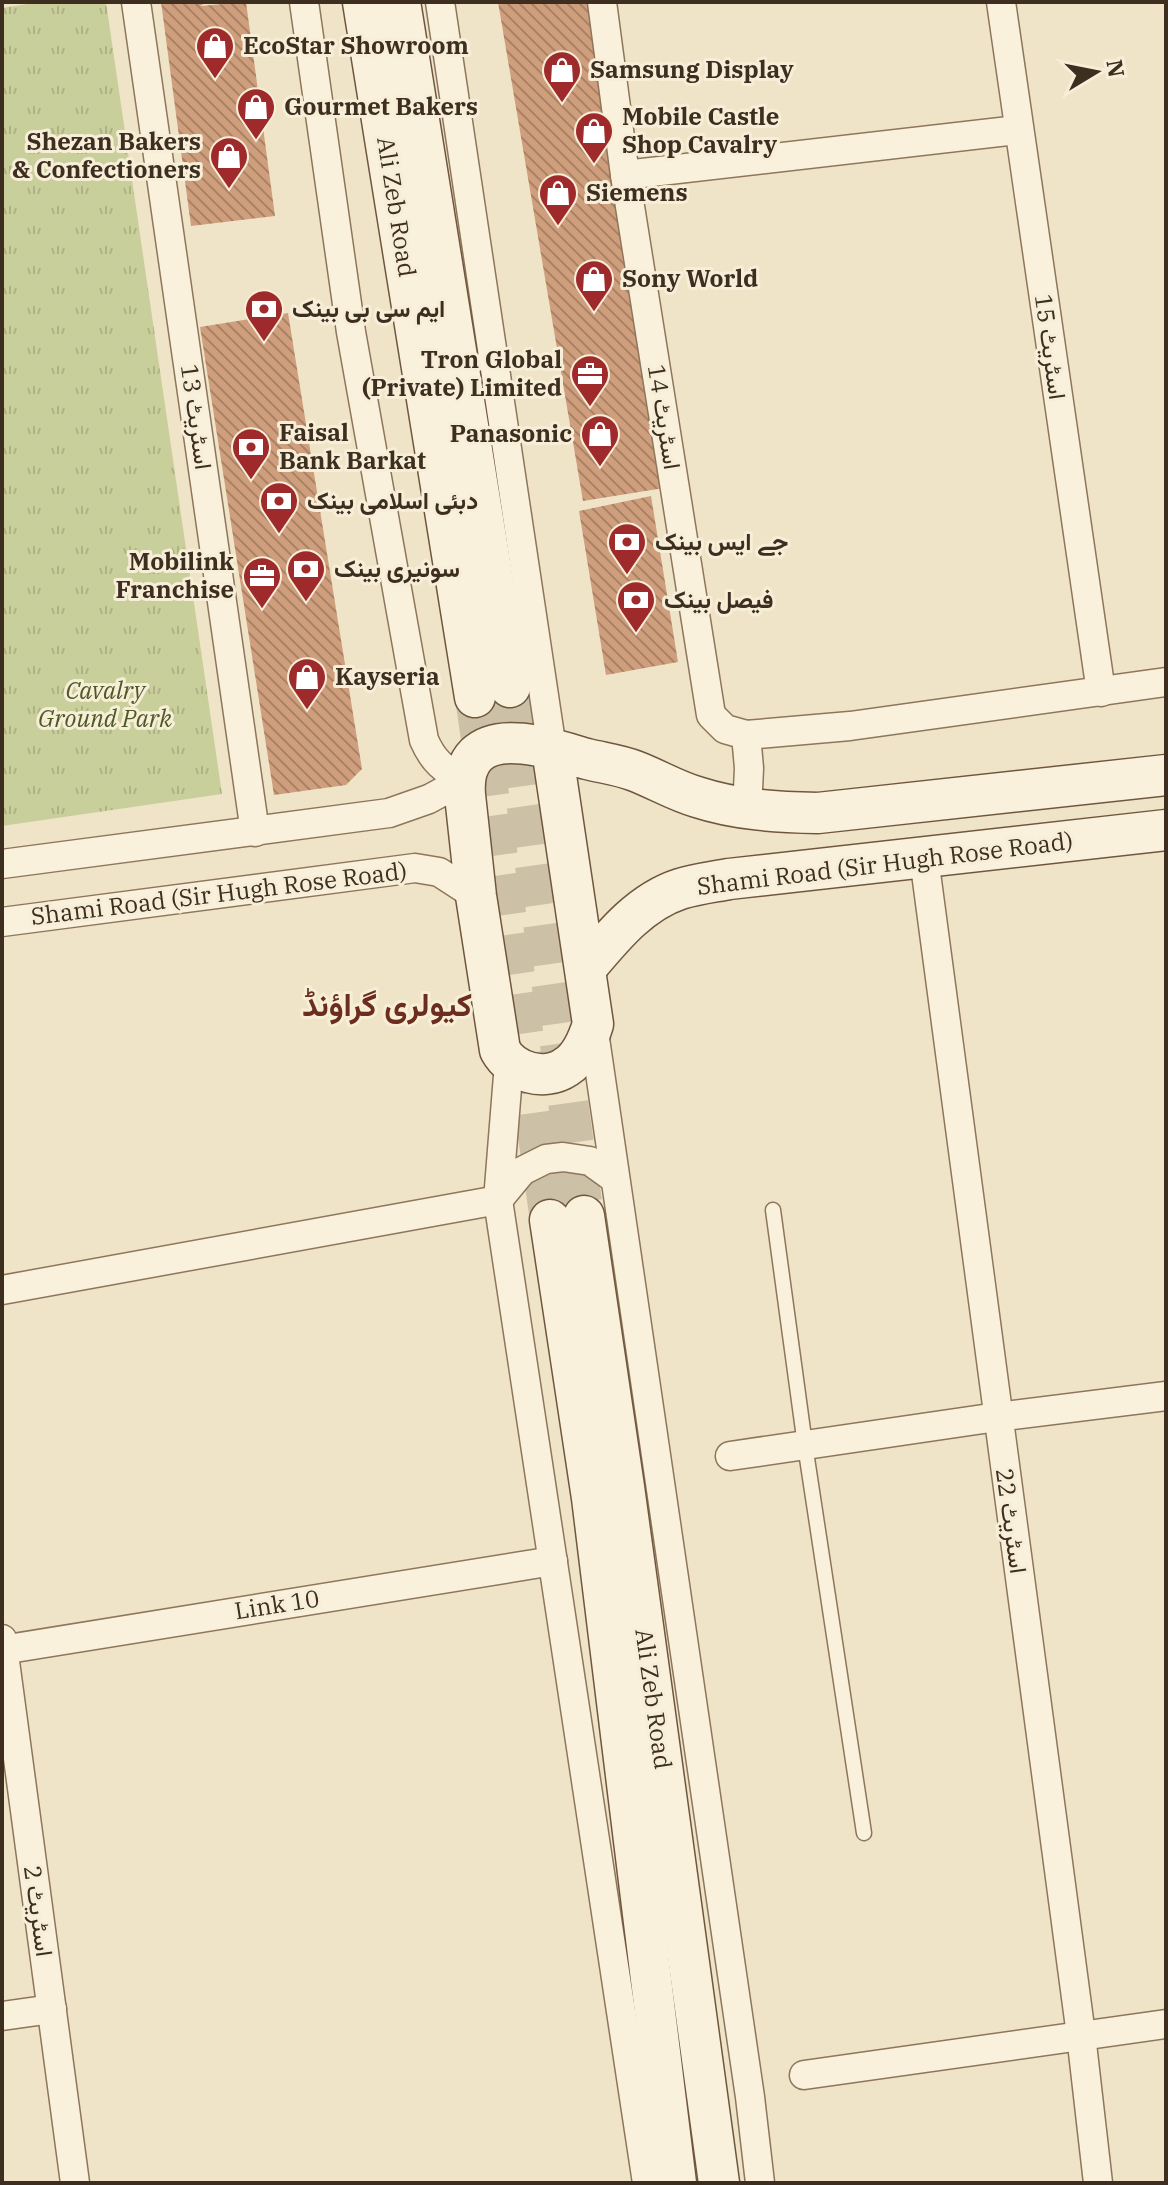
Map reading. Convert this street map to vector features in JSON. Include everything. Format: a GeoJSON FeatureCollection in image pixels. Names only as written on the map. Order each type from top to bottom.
{"type":"FeatureCollection","features":[{"type":"Feature","properties":{"kind":"main road","name":"Ali Zeb Road"},"geometry":{"type":"LineString","coordinates":[[363,2],[492,692],[400,2]]}},
{"type":"Feature","properties":{"kind":"main road"},"geometry":{"type":"LineString","coordinates":[[552,749],[593,1024],[583,1049],[565,1068],[553,1073],[529,1073],[509,1063],[500,1050],[476,896],[464,780],[476,754],[488,748],[517,743],[552,749],[631,770],[695,797],[747,811],[818,813],[1166,775]]}},
{"type":"Feature","properties":{"kind":"main road","name":"Shami Road (Sir Hugh Rose Road)"},"geometry":{"type":"LineString","coordinates":[[586,968],[625,923],[678,890],[729,879],[1166,830]]}},
{"type":"Feature","properties":{"kind":"main road","name":"Ali Zeb Road"},"geometry":{"type":"LineString","coordinates":[[676,2183],[592,1498],[567,1218],[624,1487],[719,2183]]}},
{"type":"Feature","properties":{"kind":"street","name":"اسٹریٹ 13"},"geometry":{"type":"LineString","coordinates":[[136,2],[255,832]]}},
{"type":"Feature","properties":{"kind":"street"},"geometry":{"type":"LineString","coordinates":[[304,2],[351,332],[424,740],[432,758],[464,780]]}},
{"type":"Feature","properties":{"kind":"street"},"geometry":{"type":"LineString","coordinates":[[440,2],[552,749]]}},
{"type":"Feature","properties":{"kind":"street","name":"اسٹریٹ 14"},"geometry":{"type":"LineString","coordinates":[[602,2],[625,175],[711,715],[725,729],[746,735]]}},
{"type":"Feature","properties":{"kind":"street","name":"اسٹریٹ 15"},"geometry":{"type":"LineString","coordinates":[[1001,2],[1101,692]]}},
{"type":"Feature","properties":{"kind":"street"},"geometry":{"type":"LineString","coordinates":[[625,175],[1018,130]]}},
{"type":"Feature","properties":{"kind":"street"},"geometry":{"type":"LineString","coordinates":[[747,811],[749,768],[746,735],[850,726],[1166,682]]}},
{"type":"Feature","properties":{"kind":"street"},"geometry":{"type":"LineString","coordinates":[[2,864],[389,813],[429,799],[464,780]]}},
{"type":"Feature","properties":{"kind":"street","name":"اسٹریٹ 22"},"geometry":{"type":"LineString","coordinates":[[924,858],[1081,2035],[1098,2183]]}},
{"type":"Feature","properties":{"kind":"street","name":"Shami Road (Sir Hugh Rose Road)"},"geometry":{"type":"LineString","coordinates":[[2,922],[415,868],[439,872],[476,896]]}},
{"type":"Feature","properties":{"kind":"street"},"geometry":{"type":"LineString","coordinates":[[593,1024],[760,2183]]}},
{"type":"Feature","properties":{"kind":"street"},"geometry":{"type":"LineString","coordinates":[[509,1063],[498,1200],[647,2183]]}},
{"type":"Feature","properties":{"kind":"street"},"geometry":{"type":"LineString","coordinates":[[2,1290],[498,1200],[522,1171],[546,1159],[563,1157],[590,1161],[615,1179]]}},
{"type":"Feature","properties":{"kind":"street"},"geometry":{"type":"LineString","coordinates":[[730,1456],[1166,1396]]}},
{"type":"Feature","properties":{"kind":"street","name":"Link 10"},"geometry":{"type":"LineString","coordinates":[[2,1646],[553,1561]]}},
{"type":"Feature","properties":{"kind":"street","name":"اسٹریٹ 2"},"geometry":{"type":"LineString","coordinates":[[2,1646],[75,2183]]}},
{"type":"Feature","properties":{"kind":"street"},"geometry":{"type":"LineString","coordinates":[[2,2016],[52,2009]]}},
{"type":"Feature","properties":{"kind":"street"},"geometry":{"type":"LineString","coordinates":[[804,2075],[1166,2024]]}},
{"type":"Feature","properties":{"kind":"lane"},"geometry":{"type":"LineString","coordinates":[[773,1210],[864,1833]]}},
{"type":"Feature","properties":{"kind":"green space","name":"Cavalry Ground Park"},"geometry":{"type":"Polygon","coordinates":[[[40,2],[106,2],[222,794],[2,826],[2,8],[40,2]]]}},
{"type":"Feature","properties":{"kind":"building"},"geometry":{"type":"Polygon","coordinates":[[[161,2],[207,2],[200,6],[246,2],[275,216],[191,226],[161,2]]]}},
{"type":"Feature","properties":{"kind":"building"},"geometry":{"type":"Polygon","coordinates":[[[498,2],[593,2],[664,488],[583,501],[498,2]]]}},
{"type":"Feature","properties":{"kind":"building"},"geometry":{"type":"Polygon","coordinates":[[[288,313],[362,769],[346,785],[274,795],[200,327],[288,313]]]}},
{"type":"Feature","properties":{"kind":"building"},"geometry":{"type":"Polygon","coordinates":[[[651,496],[678,662],[606,675],[579,511],[651,496]]]}},
{"type":"Feature","properties":{"kind":"tunnel"},"geometry":{"type":"LineString","coordinates":[[510,687],[584,1216]]}},
{"type":"Feature","properties":{"kind":"tunnel"},"geometry":{"type":"LineString","coordinates":[[475,697],[550,1220]]}},
{"type":"Feature","properties":{"kind":"place","name":"EcoStar Showroom"},"geometry":{"type":"Point","coordinates":[215,80]}},
{"type":"Feature","properties":{"kind":"place","name":"Samsung Display"},"geometry":{"type":"Point","coordinates":[562,104]}},
{"type":"Feature","properties":{"kind":"place","name":"Gourmet Bakers"},"geometry":{"type":"Point","coordinates":[256,141]}},
{"type":"Feature","properties":{"kind":"place","name":"Mobile Castle Shop Cavalry"},"geometry":{"type":"Point","coordinates":[594,165]}},
{"type":"Feature","properties":{"kind":"place","name":"Shezan Bakers & Confectioners"},"geometry":{"type":"Point","coordinates":[229,190]}},
{"type":"Feature","properties":{"kind":"place","name":"Siemens"},"geometry":{"type":"Point","coordinates":[558,227]}},
{"type":"Feature","properties":{"kind":"place","name":"Sony World"},"geometry":{"type":"Point","coordinates":[594,313]}},
{"type":"Feature","properties":{"kind":"place","name":"ایم سی بی بینک"},"geometry":{"type":"Point","coordinates":[264,343]}},
{"type":"Feature","properties":{"kind":"place","name":"Tron Global (Private) Limited"},"geometry":{"type":"Point","coordinates":[590,408]}},
{"type":"Feature","properties":{"kind":"place","name":"Panasonic"},"geometry":{"type":"Point","coordinates":[600,468]}},
{"type":"Feature","properties":{"kind":"place","name":"Faisal Bank Barkat"},"geometry":{"type":"Point","coordinates":[251,481]}},
{"type":"Feature","properties":{"kind":"place","name":"دبئی اسلامی بینک"},"geometry":{"type":"Point","coordinates":[279,535]}},
{"type":"Feature","properties":{"kind":"place","name":"جے ایس بینک"},"geometry":{"type":"Point","coordinates":[627,576]}},
{"type":"Feature","properties":{"kind":"place","name":"سونیری بینک"},"geometry":{"type":"Point","coordinates":[306,603]}},
{"type":"Feature","properties":{"kind":"place","name":"Mobilink Franchise"},"geometry":{"type":"Point","coordinates":[262,610]}},
{"type":"Feature","properties":{"kind":"place","name":"فیصل بینک"},"geometry":{"type":"Point","coordinates":[636,634]}},
{"type":"Feature","properties":{"kind":"place","name":"Kayseria"},"geometry":{"type":"Point","coordinates":[307,711]}},
{"type":"Feature","properties":{"kind":"district","name":"کیولری گراؤنڈ"},"geometry":{"type":"Point","coordinates":[387,1005]}}]}
